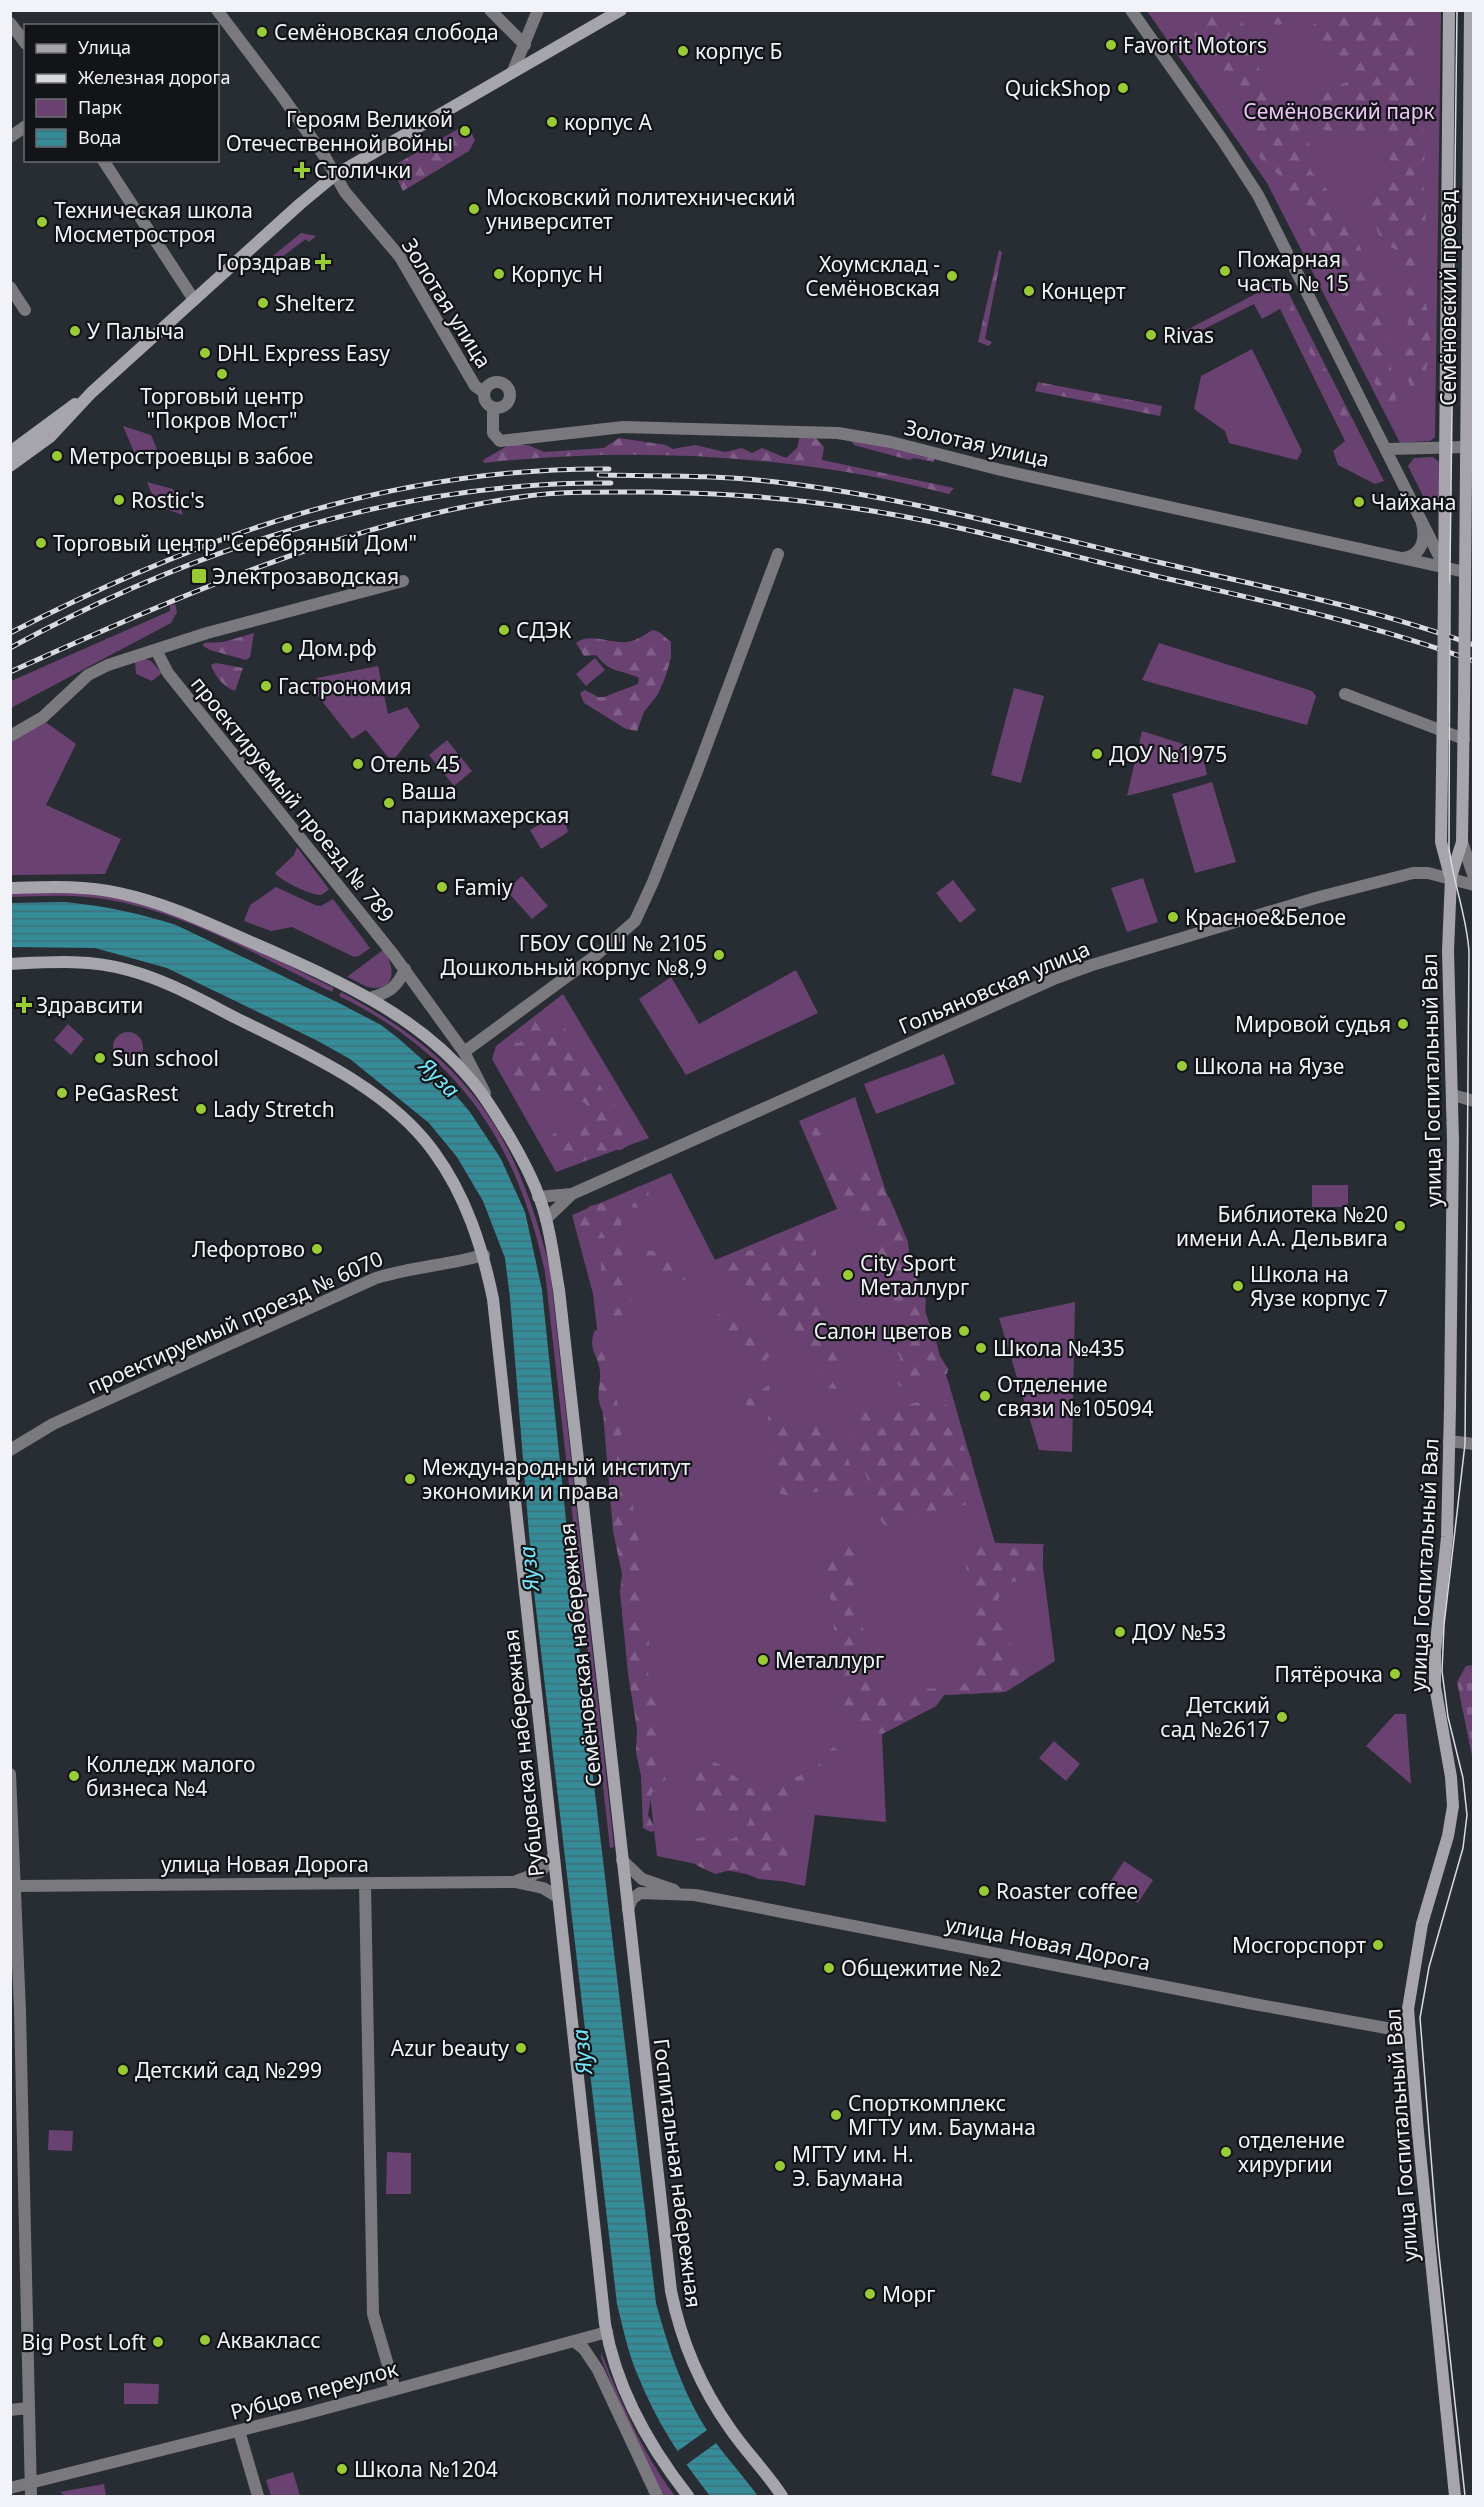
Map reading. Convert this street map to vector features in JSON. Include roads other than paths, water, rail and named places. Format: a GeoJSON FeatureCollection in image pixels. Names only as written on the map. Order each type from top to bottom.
{"type":"FeatureCollection","features":[{"type":"Feature","properties":{"kind":"main road"},"geometry":{"type":"LineString","coordinates":[[10,466],[50,437],[91,393],[335,175],[621,10]]}},
{"type":"Feature","properties":{"kind":"main road","name":"Семёновский проезд"},"geometry":{"type":"LineString","coordinates":[[1443,703],[1449,10]]}},
{"type":"Feature","properties":{"kind":"main road","name":"Семёновский проезд"},"geometry":{"type":"LineString","coordinates":[[1464,704],[1468,577],[1466,447],[1470,10]]}},
{"type":"Feature","properties":{"kind":"main road"},"geometry":{"type":"LineString","coordinates":[[10,452],[91,393]]}},
{"type":"Feature","properties":{"kind":"main road","name":"улица Госпитальный Вал"},"geometry":{"type":"LineString","coordinates":[[1443,703],[1441,842],[1451,877]]}},
{"type":"Feature","properties":{"kind":"main road","name":"улица Госпитальный Вал"},"geometry":{"type":"LineString","coordinates":[[1455,2496],[1408,2032],[1408,2009],[1422,1924],[1448,1836],[1453,1806],[1451,1778],[1435,1686],[1435,1652],[1447,1537],[1453,1095],[1448,951],[1451,877],[1462,842],[1464,704]]}},
{"type":"Feature","properties":{"kind":"main road","name":"Семёновская набережная"},"geometry":{"type":"LineString","coordinates":[[10,888],[86,889],[117,892],[190,914],[370,998],[407,1023],[457,1064],[490,1104],[520,1156],[538,1197],[546,1219],[559,1290],[622,1860]]}},
{"type":"Feature","properties":{"kind":"main road","name":"Рубцовская набережная"},"geometry":{"type":"LineString","coordinates":[[10,964],[89,963],[129,970],[187,993],[337,1069],[385,1103],[433,1150],[468,1210],[484,1255],[494,1310],[607,2332],[625,2391],[640,2423],[655,2451],[688,2496]]}},
{"type":"Feature","properties":{"kind":"main road","name":"Госпитальная набережная"},"geometry":{"type":"LineString","coordinates":[[622,1860],[671,2290],[677,2321],[694,2367],[718,2410],[782,2496]]}},
{"type":"Feature","properties":{"kind":"street","name":"Золотая улица"},"geometry":{"type":"LineString","coordinates":[[217,10],[282,96],[355,205],[400,257],[475,386],[484,392]]}},
{"type":"Feature","properties":{"kind":"street"},"geometry":{"type":"LineString","coordinates":[[490,10],[525,45]]}},
{"type":"Feature","properties":{"kind":"street"},"geometry":{"type":"LineString","coordinates":[[513,71],[538,10]]}},
{"type":"Feature","properties":{"kind":"street"},"geometry":{"type":"LineString","coordinates":[[1131,10],[1258,195],[1388,449],[1444,566]]}},
{"type":"Feature","properties":{"kind":"street"},"geometry":{"type":"LineString","coordinates":[[10,22],[24,41]]}},
{"type":"Feature","properties":{"kind":"street"},"geometry":{"type":"LineString","coordinates":[[10,137],[24,127]]}},
{"type":"Feature","properties":{"kind":"street"},"geometry":{"type":"LineString","coordinates":[[105,162],[194,300]]}},
{"type":"Feature","properties":{"kind":"street"},"geometry":{"type":"LineString","coordinates":[[10,287],[25,310]]}},
{"type":"Feature","properties":{"kind":"street","name":"Золотая улица"},"geometry":{"type":"LineString","coordinates":[[495,382],[504,384],[508,387],[509,401],[502,407],[493,408],[485,401],[484,392],[490,384],[495,382]]}},
{"type":"Feature","properties":{"kind":"street","name":"Золотая улица"},"geometry":{"type":"LineString","coordinates":[[493,408],[493,433],[500,441],[623,427],[838,433],[891,442],[1001,470],[1444,566],[1468,577]]}},
{"type":"Feature","properties":{"kind":"street"},"geometry":{"type":"LineString","coordinates":[[1388,449],[1466,447]]}},
{"type":"Feature","properties":{"kind":"street"},"geometry":{"type":"LineString","coordinates":[[1400,558],[1415,554],[1423,543],[1425,533],[1422,522]]}},
{"type":"Feature","properties":{"kind":"street"},"geometry":{"type":"LineString","coordinates":[[464,1052],[596,956],[635,921],[693,781],[778,554]]}},
{"type":"Feature","properties":{"kind":"street"},"geometry":{"type":"LineString","coordinates":[[10,736],[43,717],[88,675],[108,665],[207,633],[403,581]]}},
{"type":"Feature","properties":{"kind":"street","name":"проектируемый проезд № 789"},"geometry":{"type":"LineString","coordinates":[[156,650],[168,673],[405,969],[464,1052],[490,1104]]}},
{"type":"Feature","properties":{"kind":"street"},"geometry":{"type":"LineString","coordinates":[[1345,694],[1464,739]]}},
{"type":"Feature","properties":{"kind":"street"},"geometry":{"type":"LineString","coordinates":[[1462,842],[1473,878]]}},
{"type":"Feature","properties":{"kind":"street","name":"Гольяновская улица"},"geometry":{"type":"LineString","coordinates":[[538,1197],[572,1194],[979,1011],[1092,965],[1319,897],[1413,873],[1451,877],[1473,885]]}},
{"type":"Feature","properties":{"kind":"street"},"geometry":{"type":"LineString","coordinates":[[370,998],[388,993],[399,982],[405,969]]}},
{"type":"Feature","properties":{"kind":"street"},"geometry":{"type":"LineString","coordinates":[[1453,1095],[1473,1101]]}},
{"type":"Feature","properties":{"kind":"street","name":"Гольяновская улица"},"geometry":{"type":"LineString","coordinates":[[546,1219],[572,1194]]}},
{"type":"Feature","properties":{"kind":"street","name":"проектируемый проезд № 6070"},"geometry":{"type":"LineString","coordinates":[[10,1450],[52,1424],[376,1278],[416,1268],[453,1264],[484,1255]]}},
{"type":"Feature","properties":{"kind":"street"},"geometry":{"type":"LineString","coordinates":[[1449,1441],[1473,1444]]}},
{"type":"Feature","properties":{"kind":"street"},"geometry":{"type":"LineString","coordinates":[[10,1774],[16,1886],[16,2060],[30,2490]]}},
{"type":"Feature","properties":{"kind":"street","name":"улица Новая Дорога"},"geometry":{"type":"LineString","coordinates":[[515,1882],[540,1872],[549,1865],[553,1857]]}},
{"type":"Feature","properties":{"kind":"street","name":"улица Новая Дорога"},"geometry":{"type":"LineString","coordinates":[[622,1860],[642,1879],[681,1893],[1408,2032]]}},
{"type":"Feature","properties":{"kind":"street","name":"улица Новая Дорога"},"geometry":{"type":"LineString","coordinates":[[16,1886],[515,1882],[543,1888],[558,1897]]}},
{"type":"Feature","properties":{"kind":"street"},"geometry":{"type":"LineString","coordinates":[[365,1884],[374,2314],[395,2389]]}},
{"type":"Feature","properties":{"kind":"street","name":"улица Новая Дорога"},"geometry":{"type":"LineString","coordinates":[[627,1909],[632,1899],[640,1893],[681,1893]]}},
{"type":"Feature","properties":{"kind":"street","name":"Рубцов переулок"},"geometry":{"type":"LineString","coordinates":[[10,2488],[30,2490],[607,2332]]}},
{"type":"Feature","properties":{"kind":"street"},"geometry":{"type":"LineString","coordinates":[[574,2341],[584,2349],[609,2394],[659,2496]]}},
{"type":"Feature","properties":{"kind":"street"},"geometry":{"type":"LineString","coordinates":[[609,2394],[612,2350]]}},
{"type":"Feature","properties":{"kind":"street"},"geometry":{"type":"LineString","coordinates":[[10,2410],[28,2408]]}},
{"type":"Feature","properties":{"kind":"street"},"geometry":{"type":"LineString","coordinates":[[239,2431],[258,2496]]}},
{"type":"Feature","properties":{"kind":"water","name":"Яуза"},"geometry":{"type":"Polygon","coordinates":[[[65,902],[121,911],[176,925],[381,1025],[434,1070],[470,1112],[501,1159],[525,1212],[542,1290],[591,1760],[656,2303],[674,2362],[700,2419],[758,2496],[710,2496],[699,2482],[679,2454],[645,2393],[631,2358],[617,2304],[533,1583],[510,1298],[505,1258],[483,1201],[457,1157],[429,1123],[350,1059],[316,1040],[167,968],[95,948],[11,947],[10,903],[65,902]]]}},
{"type":"Feature","properties":{"kind":"tram line"},"geometry":{"type":"LineString","coordinates":[[1457,10],[1449,848],[1466,925],[1469,952],[1465,1444],[1444,1625],[1442,1671],[1448,1717],[1463,1778],[1467,1815],[1463,1848],[1429,1967],[1420,2018],[1438,2245],[1465,2496]]}},
{"type":"Feature","properties":{"kind":"railway"},"geometry":{"type":"LineString","coordinates":[[10,633],[153,566],[226,538],[300,514],[375,494],[451,480],[529,471],[609,469]]}},
{"type":"Feature","properties":{"kind":"railway"},"geometry":{"type":"LineString","coordinates":[[599,475],[688,476],[754,480],[825,489],[922,506],[1320,600],[1397,620],[1474,645]]}},
{"type":"Feature","properties":{"kind":"railway"},"geometry":{"type":"LineString","coordinates":[[10,648],[80,612],[152,580],[226,551],[301,527],[377,508],[454,494],[532,485],[611,483]]}},
{"type":"Feature","properties":{"kind":"railway"},"geometry":{"type":"LineString","coordinates":[[10,672],[199,590],[328,543],[460,508],[527,496],[603,492],[751,496],[828,504],[890,514],[999,537],[1310,612],[1392,634],[1474,661]]}},
{"type":"Feature","properties":{"kind":"place","name":"Семёновская слобода"},"geometry":{"type":"Point","coordinates":[262,32]}},
{"type":"Feature","properties":{"kind":"place","name":"Favorit Motors"},"geometry":{"type":"Point","coordinates":[1111,45]}},
{"type":"Feature","properties":{"kind":"place","name":"корпус Б"},"geometry":{"type":"Point","coordinates":[683,51]}},
{"type":"Feature","properties":{"kind":"place","name":"QuickShop"},"geometry":{"type":"Point","coordinates":[1123,88]}},
{"type":"Feature","properties":{"kind":"place","name":"корпус А"},"geometry":{"type":"Point","coordinates":[552,122]}},
{"type":"Feature","properties":{"kind":"place","name":"Героям Великой Отечественной войны"},"geometry":{"type":"Point","coordinates":[465,131]}},
{"type":"Feature","properties":{"kind":"place","name":"Столички"},"geometry":{"type":"Point","coordinates":[302,170]}},
{"type":"Feature","properties":{"kind":"place","name":"Московский политехнический университет"},"geometry":{"type":"Point","coordinates":[474,209]}},
{"type":"Feature","properties":{"kind":"place","name":"Техническая школа Мосметростроя"},"geometry":{"type":"Point","coordinates":[42,222]}},
{"type":"Feature","properties":{"kind":"place","name":"Горздрав"},"geometry":{"type":"Point","coordinates":[323,262]}},
{"type":"Feature","properties":{"kind":"place","name":"Пожарная часть № 15"},"geometry":{"type":"Point","coordinates":[1225,271]}},
{"type":"Feature","properties":{"kind":"place","name":"Корпус Н"},"geometry":{"type":"Point","coordinates":[499,274]}},
{"type":"Feature","properties":{"kind":"place","name":"Хоумсклад - Семёновская"},"geometry":{"type":"Point","coordinates":[952,276]}},
{"type":"Feature","properties":{"kind":"place","name":"Концерт"},"geometry":{"type":"Point","coordinates":[1029,291]}},
{"type":"Feature","properties":{"kind":"place","name":"Shelterz"},"geometry":{"type":"Point","coordinates":[263,303]}},
{"type":"Feature","properties":{"kind":"place","name":"У Палыча"},"geometry":{"type":"Point","coordinates":[75,331]}},
{"type":"Feature","properties":{"kind":"place","name":"Rivas"},"geometry":{"type":"Point","coordinates":[1151,335]}},
{"type":"Feature","properties":{"kind":"place","name":"DHL Express Easy"},"geometry":{"type":"Point","coordinates":[205,353]}},
{"type":"Feature","properties":{"kind":"place","name":"Торговый центр \"Покров Мост\""},"geometry":{"type":"Point","coordinates":[222,374]}},
{"type":"Feature","properties":{"kind":"place","name":"Метростроевцы в забое"},"geometry":{"type":"Point","coordinates":[57,456]}},
{"type":"Feature","properties":{"kind":"place","name":"Rostic's"},"geometry":{"type":"Point","coordinates":[119,500]}},
{"type":"Feature","properties":{"kind":"place","name":"Чайхана"},"geometry":{"type":"Point","coordinates":[1359,502]}},
{"type":"Feature","properties":{"kind":"place","name":"Торговый центр \"Серебряный Дом\""},"geometry":{"type":"Point","coordinates":[41,543]}},
{"type":"Feature","properties":{"kind":"place","name":"Электрозаводская"},"geometry":{"type":"Point","coordinates":[199,576]}},
{"type":"Feature","properties":{"kind":"place","name":"СДЭК"},"geometry":{"type":"Point","coordinates":[504,630]}},
{"type":"Feature","properties":{"kind":"place","name":"Дом.рф"},"geometry":{"type":"Point","coordinates":[287,648]}},
{"type":"Feature","properties":{"kind":"place","name":"Гастрономия"},"geometry":{"type":"Point","coordinates":[266,686]}},
{"type":"Feature","properties":{"kind":"place","name":"ДОУ №1975"},"geometry":{"type":"Point","coordinates":[1097,754]}},
{"type":"Feature","properties":{"kind":"place","name":"Отель 45"},"geometry":{"type":"Point","coordinates":[358,764]}},
{"type":"Feature","properties":{"kind":"place","name":"Ваша парикмахерская"},"geometry":{"type":"Point","coordinates":[389,803]}},
{"type":"Feature","properties":{"kind":"place","name":"Famiy"},"geometry":{"type":"Point","coordinates":[442,887]}},
{"type":"Feature","properties":{"kind":"place","name":"Красное&Белое"},"geometry":{"type":"Point","coordinates":[1173,917]}},
{"type":"Feature","properties":{"kind":"place","name":"ГБОУ СОШ № 2105 Дошкольный корпус №8,9"},"geometry":{"type":"Point","coordinates":[719,955]}},
{"type":"Feature","properties":{"kind":"place","name":"Здравсити"},"geometry":{"type":"Point","coordinates":[24,1005]}},
{"type":"Feature","properties":{"kind":"place","name":"Мировой судья"},"geometry":{"type":"Point","coordinates":[1403,1024]}},
{"type":"Feature","properties":{"kind":"place","name":"Sun school"},"geometry":{"type":"Point","coordinates":[100,1058]}},
{"type":"Feature","properties":{"kind":"place","name":"Школа на Яузе"},"geometry":{"type":"Point","coordinates":[1182,1066]}},
{"type":"Feature","properties":{"kind":"place","name":"PeGasRest"},"geometry":{"type":"Point","coordinates":[62,1093]}},
{"type":"Feature","properties":{"kind":"place","name":"Lady Stretch"},"geometry":{"type":"Point","coordinates":[201,1109]}},
{"type":"Feature","properties":{"kind":"place","name":"Библиотека №20 имени А.А. Дельвига"},"geometry":{"type":"Point","coordinates":[1400,1226]}},
{"type":"Feature","properties":{"kind":"place","name":"Лефортово"},"geometry":{"type":"Point","coordinates":[317,1249]}},
{"type":"Feature","properties":{"kind":"place","name":"City Sport Металлург"},"geometry":{"type":"Point","coordinates":[848,1275]}},
{"type":"Feature","properties":{"kind":"place","name":"Школа на Яузе корпус 7"},"geometry":{"type":"Point","coordinates":[1238,1286]}},
{"type":"Feature","properties":{"kind":"place","name":"Салон цветов"},"geometry":{"type":"Point","coordinates":[964,1331]}},
{"type":"Feature","properties":{"kind":"place","name":"Школа №435"},"geometry":{"type":"Point","coordinates":[981,1348]}},
{"type":"Feature","properties":{"kind":"place","name":"Отделение связи №105094"},"geometry":{"type":"Point","coordinates":[985,1396]}},
{"type":"Feature","properties":{"kind":"place","name":"Международный институт экономики и права"},"geometry":{"type":"Point","coordinates":[410,1479]}},
{"type":"Feature","properties":{"kind":"place","name":"ДОУ №53"},"geometry":{"type":"Point","coordinates":[1120,1632]}},
{"type":"Feature","properties":{"kind":"place","name":"Металлург"},"geometry":{"type":"Point","coordinates":[763,1660]}},
{"type":"Feature","properties":{"kind":"place","name":"Пятёрочка"},"geometry":{"type":"Point","coordinates":[1395,1674]}},
{"type":"Feature","properties":{"kind":"place","name":"Детский сад №2617"},"geometry":{"type":"Point","coordinates":[1282,1717]}},
{"type":"Feature","properties":{"kind":"place","name":"Колледж малого бизнеса №4"},"geometry":{"type":"Point","coordinates":[74,1776]}},
{"type":"Feature","properties":{"kind":"place","name":"Roaster coffee"},"geometry":{"type":"Point","coordinates":[984,1891]}},
{"type":"Feature","properties":{"kind":"place","name":"Мосгорспорт"},"geometry":{"type":"Point","coordinates":[1378,1945]}},
{"type":"Feature","properties":{"kind":"place","name":"Общежитие №2"},"geometry":{"type":"Point","coordinates":[829,1968]}},
{"type":"Feature","properties":{"kind":"place","name":"Azur beauty"},"geometry":{"type":"Point","coordinates":[521,2048]}},
{"type":"Feature","properties":{"kind":"place","name":"Детский сад №299"},"geometry":{"type":"Point","coordinates":[123,2070]}},
{"type":"Feature","properties":{"kind":"place","name":"Спорткомплекс МГТУ им. Баумана"},"geometry":{"type":"Point","coordinates":[836,2115]}},
{"type":"Feature","properties":{"kind":"place","name":"отделение хирургии"},"geometry":{"type":"Point","coordinates":[1226,2152]}},
{"type":"Feature","properties":{"kind":"place","name":"МГТУ им. Н. Э. Баумана"},"geometry":{"type":"Point","coordinates":[780,2166]}},
{"type":"Feature","properties":{"kind":"place","name":"Морг"},"geometry":{"type":"Point","coordinates":[870,2294]}},
{"type":"Feature","properties":{"kind":"place","name":"Аквакласс"},"geometry":{"type":"Point","coordinates":[205,2340]}},
{"type":"Feature","properties":{"kind":"place","name":"Big Post Loft"},"geometry":{"type":"Point","coordinates":[158,2342]}},
{"type":"Feature","properties":{"kind":"place","name":"Школа №1204"},"geometry":{"type":"Point","coordinates":[342,2469]}},
{"type":"Feature","properties":{"kind":"park label","name":"Семёновский парк"},"geometry":{"type":"Point","coordinates":[1339,111]}}]}
